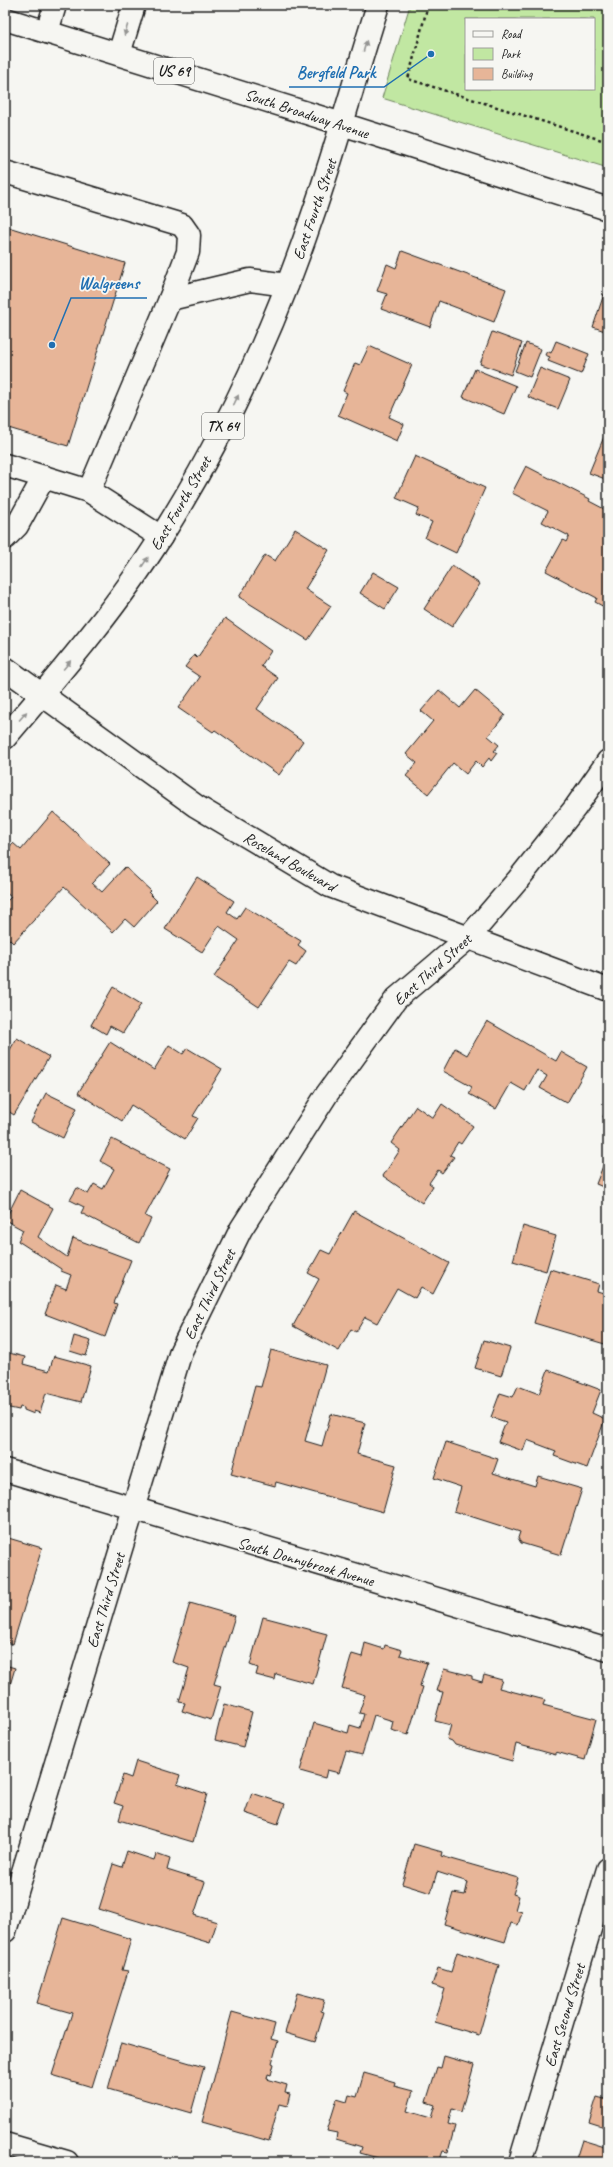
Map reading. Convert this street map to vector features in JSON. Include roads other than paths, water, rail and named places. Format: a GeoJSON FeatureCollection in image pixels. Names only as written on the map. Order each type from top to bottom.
{"type":"FeatureCollection","features":[{"type":"Feature","properties":{"kind":"street"},"geometry":{"type":"LineString","coordinates":[[47,32],[55,5]]}},
{"type":"Feature","properties":{"kind":"street"},"geometry":{"type":"LineString","coordinates":[[119,54],[134,5]]}},
{"type":"Feature","properties":{"kind":"street","name":"East Fourth Street"},"geometry":{"type":"LineString","coordinates":[[5,738],[103,620],[161,537],[214,444],[238,395],[286,285],[311,221],[378,5]]}},
{"type":"Feature","properties":{"kind":"street","name":"South Broadway Avenue"},"geometry":{"type":"LineString","coordinates":[[5,19],[608,209]]}},
{"type":"Feature","properties":{"kind":"street"},"geometry":{"type":"LineString","coordinates":[[5,172],[182,225],[189,235],[188,252],[170,299],[89,491]]}},
{"type":"Feature","properties":{"kind":"street"},"geometry":{"type":"LineString","coordinates":[[170,299],[250,280],[286,285]]}},
{"type":"Feature","properties":{"kind":"street"},"geometry":{"type":"LineString","coordinates":[[5,465],[89,491],[161,537]]}},
{"type":"Feature","properties":{"kind":"street"},"geometry":{"type":"LineString","coordinates":[[5,538],[17,526],[44,477]]}},
{"type":"Feature","properties":{"kind":"street","name":"Roseland Boulevard"},"geometry":{"type":"LineString","coordinates":[[5,668],[196,806],[330,886],[608,990]]}},
{"type":"Feature","properties":{"kind":"street","name":"East Third Street"},"geometry":{"type":"LineString","coordinates":[[5,1931],[180,1351],[241,1229],[327,1094],[396,999],[468,938],[517,881],[575,808],[608,761]]}},
{"type":"Feature","properties":{"kind":"street","name":"South Donnybrook Avenue"},"geometry":{"type":"LineString","coordinates":[[5,1470],[608,1650]]}},
{"type":"Feature","properties":{"kind":"street","name":"East Second Street"},"geometry":{"type":"LineString","coordinates":[[520,2162],[608,1869]]}},
{"type":"Feature","properties":{"kind":"street"},"geometry":{"type":"LineString","coordinates":[[5,2144],[66,2162]]}},
{"type":"Feature","properties":{"kind":"place","name":"Bergfeld Park"},"geometry":{"type":"Point","coordinates":[431,54]}},
{"type":"Feature","properties":{"kind":"place","name":"Walgreens"},"geometry":{"type":"Point","coordinates":[52,345]}}]}
